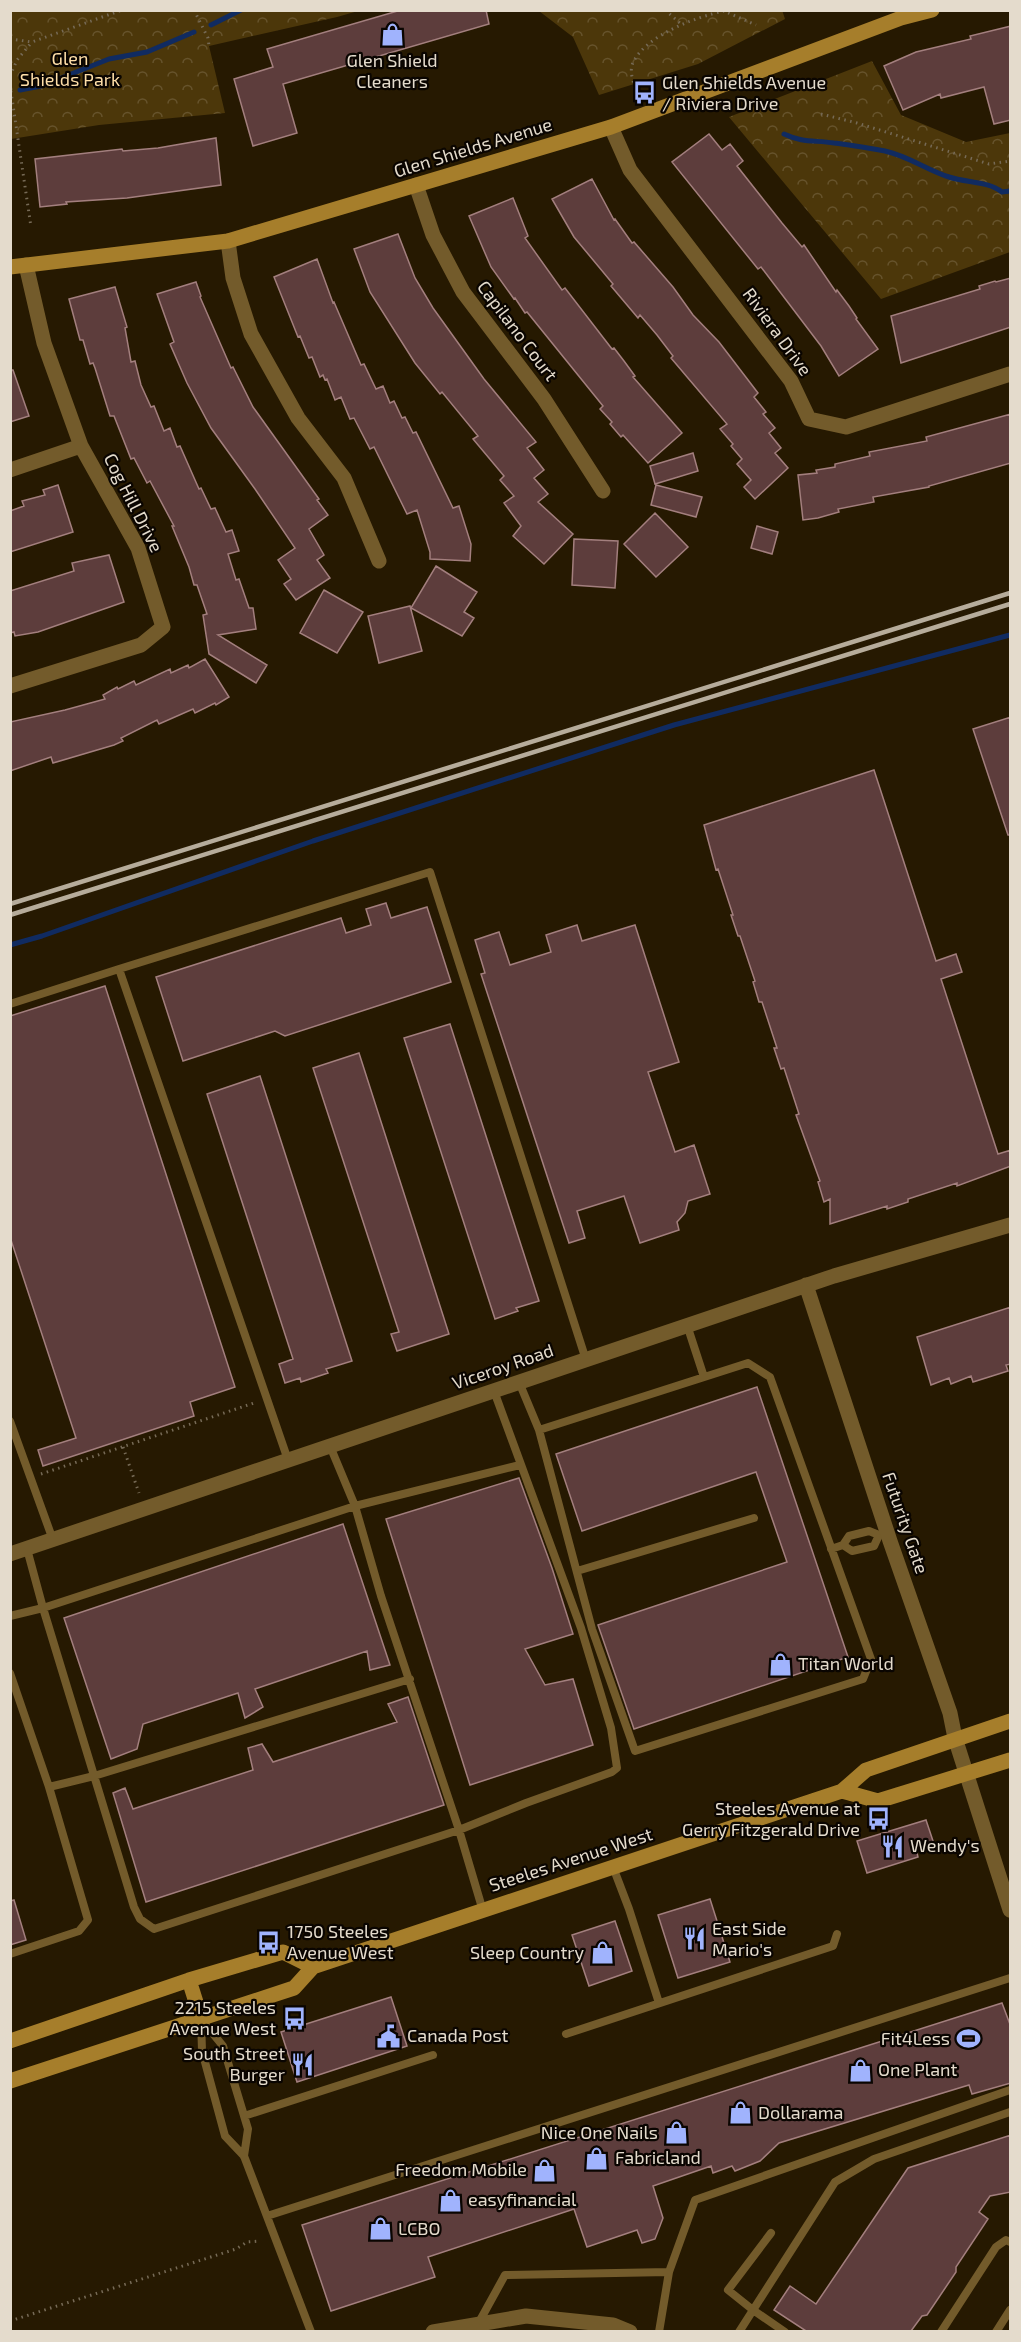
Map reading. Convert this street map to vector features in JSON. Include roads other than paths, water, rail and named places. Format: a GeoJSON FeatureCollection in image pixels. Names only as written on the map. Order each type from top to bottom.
{"type":"FeatureCollection","features":[{"type":"Feature","properties":{"kind":"main road","name":"Glen Shields Avenue"},"geometry":{"type":"LineString","coordinates":[[18,266],[228,241],[611,127],[900,14],[932,10]]}},
{"type":"Feature","properties":{"kind":"main road","name":"Steeles Avenue West"},"geometry":{"type":"LineString","coordinates":[[10,2081],[294,1988],[313,1967],[842,1791],[866,1770],[1011,1720]]}},
{"type":"Feature","properties":{"kind":"main road"},"geometry":{"type":"LineString","coordinates":[[842,1791],[878,1802],[1011,1760]]}},
{"type":"Feature","properties":{"kind":"main road"},"geometry":{"type":"LineString","coordinates":[[10,2041],[189,1980],[283,1952],[313,1967]]}},
{"type":"Feature","properties":{"kind":"main road"},"geometry":{"type":"LineString","coordinates":[[189,1980],[201,2018]]}},
{"type":"Feature","properties":{"kind":"street","name":"Riviera Drive"},"geometry":{"type":"LineString","coordinates":[[611,127],[630,170],[791,381],[809,419],[846,427],[1011,374]]}},
{"type":"Feature","properties":{"kind":"street","name":"Capilano Court"},"geometry":{"type":"LineString","coordinates":[[416,185],[433,235],[463,292],[544,399],[603,490]]}},
{"type":"Feature","properties":{"kind":"street"},"geometry":{"type":"LineString","coordinates":[[228,241],[233,278],[251,334],[298,418],[344,478],[380,561]]}},
{"type":"Feature","properties":{"kind":"street","name":"Cog Hill Drive"},"geometry":{"type":"LineString","coordinates":[[10,686],[141,645],[163,627],[138,548],[81,446],[18,266]]}},
{"type":"Feature","properties":{"kind":"street","name":"Cog Hill Drive"},"geometry":{"type":"LineString","coordinates":[[10,470],[81,446]]}},
{"type":"Feature","properties":{"kind":"street","name":"Viceroy Road"},"geometry":{"type":"LineString","coordinates":[[10,1554],[806,1285],[1011,1225]]}},
{"type":"Feature","properties":{"kind":"street","name":"Futurity Gate"},"geometry":{"type":"LineString","coordinates":[[806,1285],[883,1534],[950,1713],[955,1738],[1011,1910]]}},
{"type":"Feature","properties":{"kind":"street"},"geometry":{"type":"LineString","coordinates":[[433,2331],[526,2316],[573,2326],[613,2325],[630,2331]]}},
{"type":"Feature","properties":{"kind":"lane"},"geometry":{"type":"LineString","coordinates":[[10,1004],[430,872],[586,1359]]}},
{"type":"Feature","properties":{"kind":"lane"},"geometry":{"type":"LineString","coordinates":[[120,969],[288,1460]]}},
{"type":"Feature","properties":{"kind":"lane"},"geometry":{"type":"LineString","coordinates":[[687,1325],[704,1377]]}},
{"type":"Feature","properties":{"kind":"lane"},"geometry":{"type":"LineString","coordinates":[[519,1382],[539,1430],[592,1629],[635,1751],[863,1679],[871,1659],[770,1377],[748,1363],[539,1430]]}},
{"type":"Feature","properties":{"kind":"lane"},"geometry":{"type":"LineString","coordinates":[[27,1549],[42,1608],[134,1907],[140,1919],[154,1929],[459,1830],[612,1772],[616,1768],[611,1728],[581,1628],[494,1391]]}},
{"type":"Feature","properties":{"kind":"lane"},"geometry":{"type":"LineString","coordinates":[[10,1420],[53,1540]]}},
{"type":"Feature","properties":{"kind":"lane"},"geometry":{"type":"LineString","coordinates":[[330,1446],[355,1506],[381,1596],[459,1830],[483,1911]]}},
{"type":"Feature","properties":{"kind":"lane"},"geometry":{"type":"LineString","coordinates":[[10,1616],[42,1608],[355,1506],[520,1465]]}},
{"type":"Feature","properties":{"kind":"lane"},"geometry":{"type":"LineString","coordinates":[[577,1572],[754,1518]]}},
{"type":"Feature","properties":{"kind":"lane"},"geometry":{"type":"LineString","coordinates":[[831,1549],[843,1545],[849,1536],[869,1531],[883,1534],[874,1546],[852,1551],[843,1545]]}},
{"type":"Feature","properties":{"kind":"lane"},"geometry":{"type":"LineString","coordinates":[[10,1673],[49,1787],[88,1920],[79,1931],[10,1954]]}},
{"type":"Feature","properties":{"kind":"lane"},"geometry":{"type":"LineString","coordinates":[[49,1787],[94,1776],[410,1680]]}},
{"type":"Feature","properties":{"kind":"lane"},"geometry":{"type":"LineString","coordinates":[[613,1867],[659,2003]]}},
{"type":"Feature","properties":{"kind":"lane"},"geometry":{"type":"LineString","coordinates":[[566,2034],[833,1946],[837,1934]]}},
{"type":"Feature","properties":{"kind":"lane"},"geometry":{"type":"LineString","coordinates":[[267,2216],[1011,1978]]}},
{"type":"Feature","properties":{"kind":"lane"},"geometry":{"type":"LineString","coordinates":[[201,2018],[223,2046],[248,2129],[244,2156]]}},
{"type":"Feature","properties":{"kind":"lane"},"geometry":{"type":"LineString","coordinates":[[201,2018],[202,2051],[225,2136],[244,2156],[311,2331]]}},
{"type":"Feature","properties":{"kind":"lane"},"geometry":{"type":"LineString","coordinates":[[244,2116],[433,2055]]}},
{"type":"Feature","properties":{"kind":"lane"},"geometry":{"type":"LineString","coordinates":[[658,2331],[669,2271],[695,2199],[1011,2090]]}},
{"type":"Feature","properties":{"kind":"lane"},"geometry":{"type":"LineString","coordinates":[[739,2331],[835,2182],[874,2159],[1011,2112]]}},
{"type":"Feature","properties":{"kind":"lane"},"geometry":{"type":"LineString","coordinates":[[771,2233],[728,2289],[753,2310],[785,2331]]}},
{"type":"Feature","properties":{"kind":"lane"},"geometry":{"type":"LineString","coordinates":[[941,2331],[996,2247],[1006,2240],[1011,2242]]}},
{"type":"Feature","properties":{"kind":"lane"},"geometry":{"type":"LineString","coordinates":[[478,2324],[505,2275],[669,2271]]}},
{"type":"Feature","properties":{"kind":"lane"},"geometry":{"type":"LineString","coordinates":[[996,2331],[1011,2310]]}},
{"type":"Feature","properties":{"kind":"waterway"},"geometry":{"type":"LineString","coordinates":[[211,25],[241,10]]}},
{"type":"Feature","properties":{"kind":"waterway"},"geometry":{"type":"LineString","coordinates":[[20,90],[41,86],[109,59],[147,52],[194,32]]}},
{"type":"Feature","properties":{"kind":"waterway"},"geometry":{"type":"LineString","coordinates":[[784,134],[803,140],[885,151],[949,177],[984,184],[1002,192],[1010,191]]}},
{"type":"Feature","properties":{"kind":"waterway"},"geometry":{"type":"LineString","coordinates":[[10,945],[42,936],[313,841],[674,725],[1010,635]]}},
{"type":"Feature","properties":{"kind":"railway"},"geometry":{"type":"LineString","coordinates":[[10,904],[1010,593]]}},
{"type":"Feature","properties":{"kind":"railway"},"geometry":{"type":"LineString","coordinates":[[10,915],[1010,604]]}},
{"type":"Feature","properties":{"kind":"place","name":"Glen Shield Cleaners"},"geometry":{"type":"Point","coordinates":[392,35]}},
{"type":"Feature","properties":{"kind":"place","name":"Glen Shields Avenue / Riviera Drive"},"geometry":{"type":"Point","coordinates":[644,93]}},
{"type":"Feature","properties":{"kind":"place","name":"Titan World"},"geometry":{"type":"Point","coordinates":[780,1664]}},
{"type":"Feature","properties":{"kind":"place","name":"Steeles Avenue at Gerry Fitzgerald Drive"},"geometry":{"type":"Point","coordinates":[878,1819]}},
{"type":"Feature","properties":{"kind":"place","name":"Wendy's"},"geometry":{"type":"Point","coordinates":[892,1846]}},
{"type":"Feature","properties":{"kind":"place","name":"East Side Mario's"},"geometry":{"type":"Point","coordinates":[694,1939]}},
{"type":"Feature","properties":{"kind":"place","name":"1750 Steeles Avenue West"},"geometry":{"type":"Point","coordinates":[269,1942]}},
{"type":"Feature","properties":{"kind":"place","name":"Sleep Country"},"geometry":{"type":"Point","coordinates":[602,1953]}},
{"type":"Feature","properties":{"kind":"place","name":"2215 Steeles Avenue West"},"geometry":{"type":"Point","coordinates":[294,2018]}},
{"type":"Feature","properties":{"kind":"place","name":"Canada Post"},"geometry":{"type":"Point","coordinates":[389,2036]}},
{"type":"Feature","properties":{"kind":"place","name":"Fit4Less"},"geometry":{"type":"Point","coordinates":[968,2039]}},
{"type":"Feature","properties":{"kind":"place","name":"South Street Burger"},"geometry":{"type":"Point","coordinates":[303,2064]}},
{"type":"Feature","properties":{"kind":"place","name":"One Plant"},"geometry":{"type":"Point","coordinates":[860,2070]}},
{"type":"Feature","properties":{"kind":"place","name":"Dollarama"},"geometry":{"type":"Point","coordinates":[740,2113]}},
{"type":"Feature","properties":{"kind":"place","name":"Nice One Nails"},"geometry":{"type":"Point","coordinates":[676,2133]}},
{"type":"Feature","properties":{"kind":"place","name":"Fabricland"},"geometry":{"type":"Point","coordinates":[597,2158]}},
{"type":"Feature","properties":{"kind":"place","name":"Freedom Mobile"},"geometry":{"type":"Point","coordinates":[545,2170]}},
{"type":"Feature","properties":{"kind":"place","name":"easyfinancial"},"geometry":{"type":"Point","coordinates":[450,2200]}},
{"type":"Feature","properties":{"kind":"place","name":"LCBO"},"geometry":{"type":"Point","coordinates":[380,2229]}},
{"type":"Feature","properties":{"kind":"park label","name":"Glen Shields Park"},"geometry":{"type":"Point","coordinates":[70,69]}}]}
